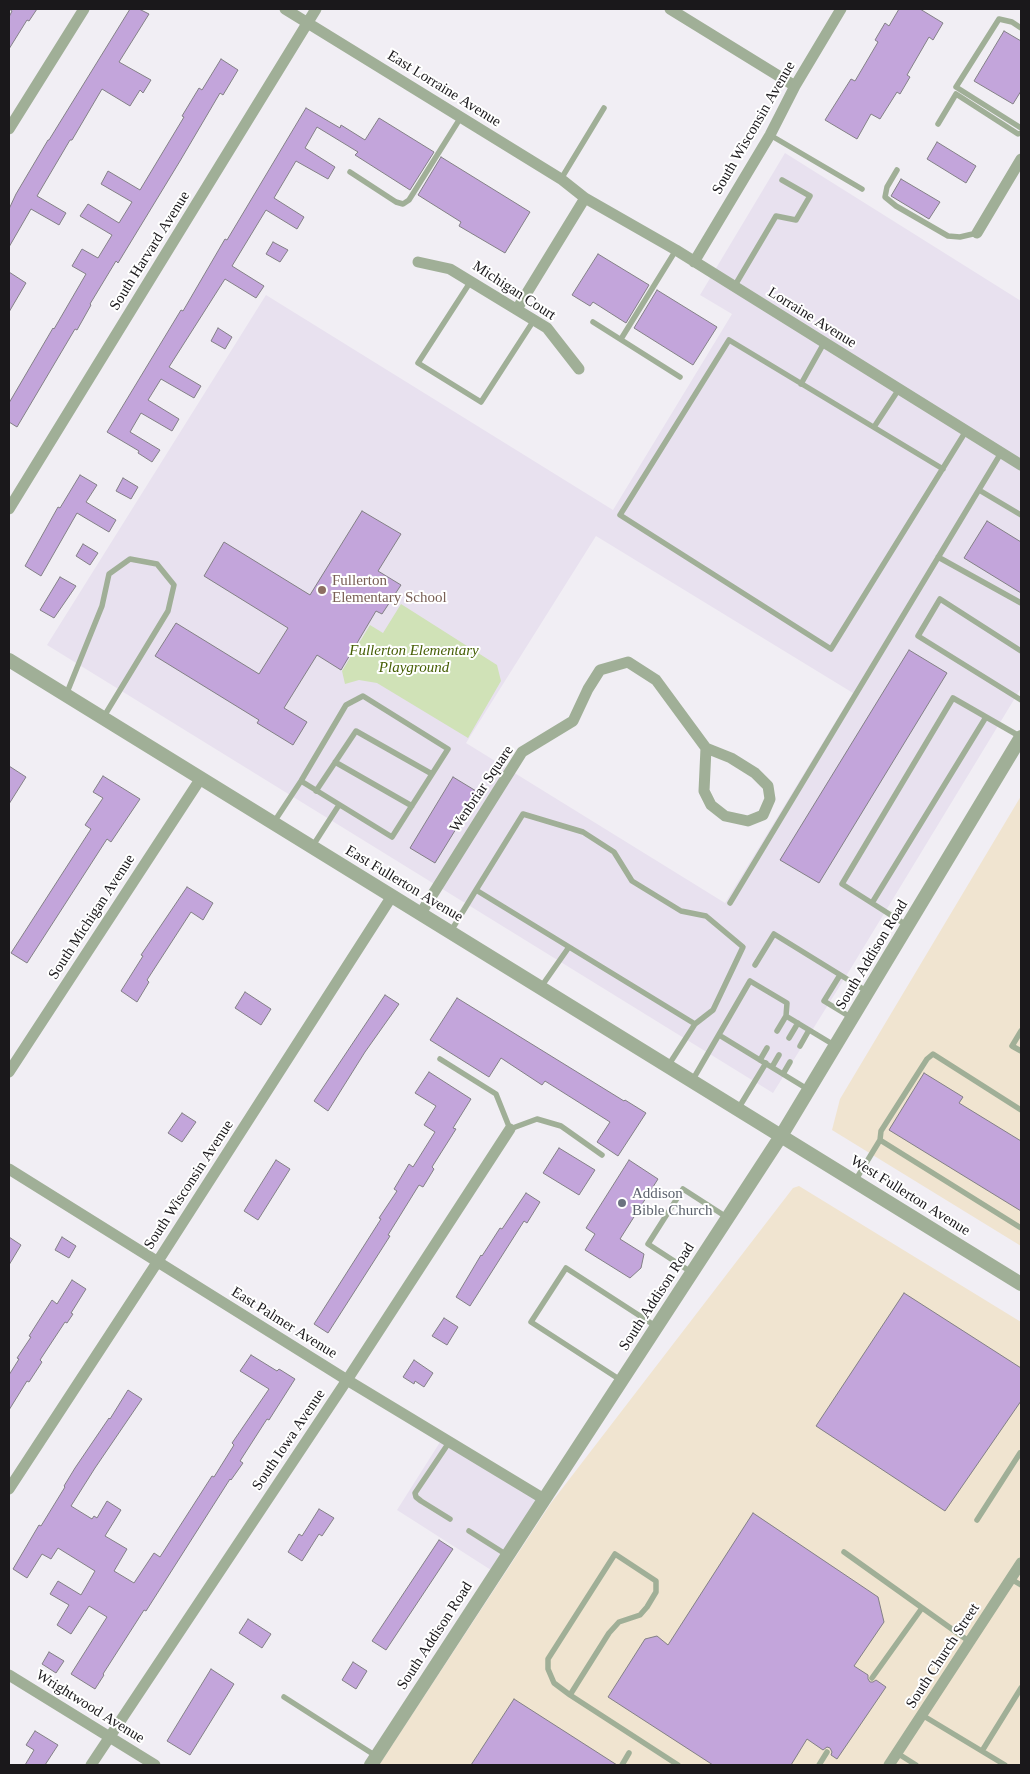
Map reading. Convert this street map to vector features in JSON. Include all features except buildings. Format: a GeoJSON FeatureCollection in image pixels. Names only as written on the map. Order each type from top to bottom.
{"type":"FeatureCollection","features":[{"type":"Feature","properties":{"kind":"street"},"geometry":{"type":"LineString","coordinates":[[9,130],[84,9]]}},
{"type":"Feature","properties":{"kind":"street","name":"East Lorraine Avenue"},"geometry":{"type":"LineString","coordinates":[[285,9],[561,179],[586,198]]}},
{"type":"Feature","properties":{"kind":"street","name":"South Harvard Avenue"},"geometry":{"type":"LineString","coordinates":[[9,509],[316,9]]}},
{"type":"Feature","properties":{"kind":"street"},"geometry":{"type":"LineString","coordinates":[[670,9],[795,86]]}},
{"type":"Feature","properties":{"kind":"street","name":"South Wisconsin Avenue"},"geometry":{"type":"LineString","coordinates":[[694,262],[770,135],[795,86],[841,9]]}},
{"type":"Feature","properties":{"kind":"street"},"geometry":{"type":"LineString","coordinates":[[977,233],[1021,159]]}},
{"type":"Feature","properties":{"kind":"street"},"geometry":{"type":"LineString","coordinates":[[517,309],[586,198]]}},
{"type":"Feature","properties":{"kind":"street","name":"Lorraine Avenue"},"geometry":{"type":"LineString","coordinates":[[586,198],[676,250],[1021,465]]}},
{"type":"Feature","properties":{"kind":"street","name":"Michigan Court"},"geometry":{"type":"LineString","coordinates":[[418,262],[450,269],[547,328],[579,369]]}},
{"type":"Feature","properties":{"kind":"street","name":"East Fullerton Avenue"},"geometry":{"type":"LineString","coordinates":[[9,660],[421,912],[781,1136]]}},
{"type":"Feature","properties":{"kind":"street","name":"Wenbriar Square"},"geometry":{"type":"LineString","coordinates":[[421,912],[522,752],[573,721],[588,689],[600,670],[628,662],[656,680],[706,748]]}},
{"type":"Feature","properties":{"kind":"street","name":"South Addison Road"},"geometry":{"type":"LineString","coordinates":[[374,1761],[781,1136],[1021,737]]}},
{"type":"Feature","properties":{"kind":"street"},"geometry":{"type":"LineString","coordinates":[[706,748],[731,758],[755,773],[768,786],[770,799],[763,815],[748,821],[725,816],[710,805],[704,791],[706,748]]}},
{"type":"Feature","properties":{"kind":"street","name":"South Michigan Avenue"},"geometry":{"type":"LineString","coordinates":[[9,1072],[201,778]]}},
{"type":"Feature","properties":{"kind":"street","name":"South Wisconsin Avenue"},"geometry":{"type":"LineString","coordinates":[[9,1489],[392,896]]}},
{"type":"Feature","properties":{"kind":"street","name":"South Iowa Avenue"},"geometry":{"type":"LineString","coordinates":[[91,1765],[347,1380],[510,1129]]}},
{"type":"Feature","properties":{"kind":"street","name":"West Fullerton Avenue"},"geometry":{"type":"LineString","coordinates":[[781,1136],[1021,1284]]}},
{"type":"Feature","properties":{"kind":"street","name":"East Palmer Avenue"},"geometry":{"type":"LineString","coordinates":[[9,1169],[347,1380],[544,1499]]}},
{"type":"Feature","properties":{"kind":"street","name":"South Church Street"},"geometry":{"type":"LineString","coordinates":[[889,1765],[1021,1563]]}},
{"type":"Feature","properties":{"kind":"street","name":"Wrightwood Avenue"},"geometry":{"type":"LineString","coordinates":[[9,1675],[155,1765]]}},
{"type":"Feature","properties":{"kind":"lane"},"geometry":{"type":"LineString","coordinates":[[1021,28],[1012,22],[999,19],[956,87],[1021,128]]}},
{"type":"Feature","properties":{"kind":"lane"},"geometry":{"type":"LineString","coordinates":[[938,124],[956,94],[1018,134],[1021,133]]}},
{"type":"Feature","properties":{"kind":"lane"},"geometry":{"type":"LineString","coordinates":[[561,179],[604,108]]}},
{"type":"Feature","properties":{"kind":"lane"},"geometry":{"type":"LineString","coordinates":[[350,172],[396,202],[403,204],[409,200],[461,117]]}},
{"type":"Feature","properties":{"kind":"lane"},"geometry":{"type":"LineString","coordinates":[[770,135],[862,189]]}},
{"type":"Feature","properties":{"kind":"lane"},"geometry":{"type":"LineString","coordinates":[[897,170],[886,187],[885,197],[896,206],[948,236],[960,237],[977,233]]}},
{"type":"Feature","properties":{"kind":"lane"},"geometry":{"type":"LineString","coordinates":[[734,287],[776,216],[796,220],[810,196],[782,180]]}},
{"type":"Feature","properties":{"kind":"lane"},"geometry":{"type":"LineString","coordinates":[[621,339],[676,250]]}},
{"type":"Feature","properties":{"kind":"lane"},"geometry":{"type":"LineString","coordinates":[[471,281],[418,363],[481,402],[534,320]]}},
{"type":"Feature","properties":{"kind":"lane"},"geometry":{"type":"LineString","coordinates":[[593,322],[680,377]]}},
{"type":"Feature","properties":{"kind":"lane"},"geometry":{"type":"LineString","coordinates":[[943,469],[729,340],[620,515],[831,649],[943,469],[966,431]]}},
{"type":"Feature","properties":{"kind":"lane"},"geometry":{"type":"LineString","coordinates":[[801,384],[824,343]]}},
{"type":"Feature","properties":{"kind":"lane"},"geometry":{"type":"LineString","coordinates":[[874,427],[899,389]]}},
{"type":"Feature","properties":{"kind":"lane"},"geometry":{"type":"LineString","coordinates":[[730,902],[1002,453]]}},
{"type":"Feature","properties":{"kind":"lane"},"geometry":{"type":"LineString","coordinates":[[979,490],[1021,515]]}},
{"type":"Feature","properties":{"kind":"lane"},"geometry":{"type":"LineString","coordinates":[[938,558],[1021,603]]}},
{"type":"Feature","properties":{"kind":"lane"},"geometry":{"type":"LineString","coordinates":[[66,695],[102,606],[109,574],[130,559],[157,564],[174,586],[168,611],[103,718]]}},
{"type":"Feature","properties":{"kind":"lane"},"geometry":{"type":"LineString","coordinates":[[1021,651],[940,599],[918,636],[1021,700]]}},
{"type":"Feature","properties":{"kind":"lane"},"geometry":{"type":"LineString","coordinates":[[273,823],[301,781],[346,705],[363,696],[448,748],[392,837],[301,781]]}},
{"type":"Feature","properties":{"kind":"lane"},"geometry":{"type":"LineString","coordinates":[[908,926],[842,884],[953,698],[1021,737]]}},
{"type":"Feature","properties":{"kind":"lane"},"geometry":{"type":"LineString","coordinates":[[872,903],[986,717]]}},
{"type":"Feature","properties":{"kind":"lane"},"geometry":{"type":"LineString","coordinates":[[316,791],[356,731],[432,774]]}},
{"type":"Feature","properties":{"kind":"lane"},"geometry":{"type":"LineString","coordinates":[[335,762],[412,806]]}},
{"type":"Feature","properties":{"kind":"lane"},"geometry":{"type":"LineString","coordinates":[[312,847],[339,805]]}},
{"type":"Feature","properties":{"kind":"lane"},"geometry":{"type":"LineString","coordinates":[[450,931],[523,814],[583,832],[614,852],[632,881],[681,911],[706,916],[743,946],[713,1010],[695,1024],[668,1066]]}},
{"type":"Feature","properties":{"kind":"lane"},"geometry":{"type":"LineString","coordinates":[[476,890],[695,1024]]}},
{"type":"Feature","properties":{"kind":"lane"},"geometry":{"type":"LineString","coordinates":[[755,965],[774,934],[868,992]]}},
{"type":"Feature","properties":{"kind":"lane"},"geometry":{"type":"LineString","coordinates":[[541,987],[569,947]]}},
{"type":"Feature","properties":{"kind":"lane"},"geometry":{"type":"LineString","coordinates":[[840,975],[824,1001],[852,1018]]}},
{"type":"Feature","properties":{"kind":"lane"},"geometry":{"type":"LineString","coordinates":[[692,1081],[750,981],[787,1003],[786,1016],[777,1030]]}},
{"type":"Feature","properties":{"kind":"lane"},"geometry":{"type":"LineString","coordinates":[[786,1016],[835,1046]]}},
{"type":"Feature","properties":{"kind":"lane"},"geometry":{"type":"LineString","coordinates":[[789,1038],[798,1023]]}},
{"type":"Feature","properties":{"kind":"lane"},"geometry":{"type":"LineString","coordinates":[[800,1046],[809,1030]]}},
{"type":"Feature","properties":{"kind":"lane"},"geometry":{"type":"LineString","coordinates":[[1021,1031],[1012,1046],[1021,1052]]}},
{"type":"Feature","properties":{"kind":"lane"},"geometry":{"type":"LineString","coordinates":[[719,1035],[809,1090]]}},
{"type":"Feature","properties":{"kind":"lane"},"geometry":{"type":"LineString","coordinates":[[738,1109],[763,1062],[767,1048]]}},
{"type":"Feature","properties":{"kind":"lane"},"geometry":{"type":"LineString","coordinates":[[855,1181],[880,1140],[881,1131],[932,1054],[1021,1110]]}},
{"type":"Feature","properties":{"kind":"lane"},"geometry":{"type":"LineString","coordinates":[[772,1067],[779,1055]]}},
{"type":"Feature","properties":{"kind":"lane"},"geometry":{"type":"LineString","coordinates":[[440,1060],[496,1094],[510,1129],[537,1119],[561,1126],[602,1155]]}},
{"type":"Feature","properties":{"kind":"lane"},"geometry":{"type":"LineString","coordinates":[[783,1074],[790,1062]]}},
{"type":"Feature","properties":{"kind":"lane"},"geometry":{"type":"LineString","coordinates":[[880,1140],[1021,1228]]}},
{"type":"Feature","properties":{"kind":"lane"},"geometry":{"type":"LineString","coordinates":[[692,1272],[648,1244],[682,1189],[728,1218]]}},
{"type":"Feature","properties":{"kind":"lane"},"geometry":{"type":"LineString","coordinates":[[622,1381],[531,1322],[566,1268],[657,1327]]}},
{"type":"Feature","properties":{"kind":"lane"},"geometry":{"type":"LineString","coordinates":[[450,1441],[415,1493],[421,1501],[450,1519]]}},
{"type":"Feature","properties":{"kind":"lane"},"geometry":{"type":"LineString","coordinates":[[977,1520],[1021,1453]]}},
{"type":"Feature","properties":{"kind":"lane"},"geometry":{"type":"LineString","coordinates":[[469,1531],[508,1555]]}},
{"type":"Feature","properties":{"kind":"lane"},"geometry":{"type":"LineString","coordinates":[[844,1552],[970,1642]]}},
{"type":"Feature","properties":{"kind":"lane"},"geometry":{"type":"LineString","coordinates":[[570,1695],[609,1633],[619,1622],[640,1616],[656,1592],[656,1582],[614,1554],[548,1659],[548,1668],[554,1683],[570,1695],[678,1765]]}},
{"type":"Feature","properties":{"kind":"lane"},"geometry":{"type":"LineString","coordinates":[[1011,1579],[1021,1585]]}},
{"type":"Feature","properties":{"kind":"lane"},"geometry":{"type":"LineString","coordinates":[[872,1678],[922,1608]]}},
{"type":"Feature","properties":{"kind":"lane"},"geometry":{"type":"LineString","coordinates":[[982,1751],[1021,1688]]}},
{"type":"Feature","properties":{"kind":"lane"},"geometry":{"type":"LineString","coordinates":[[284,1697],[374,1761]]}},
{"type":"Feature","properties":{"kind":"lane"},"geometry":{"type":"LineString","coordinates":[[922,1715],[1005,1765]]}},
{"type":"Feature","properties":{"kind":"lane"},"geometry":{"type":"LineString","coordinates":[[819,1765],[827,1752]]}},
{"type":"Feature","properties":{"kind":"lane"},"geometry":{"type":"LineString","coordinates":[[622,1765],[630,1753]]}},
{"type":"Feature","properties":{"kind":"lane"},"geometry":{"type":"LineString","coordinates":[[897,1753],[916,1765]]}},
{"type":"Feature","properties":{"kind":"shaded area"},"geometry":{"type":"Polygon","coordinates":[[[785,153],[1021,301],[1021,688],[773,1093],[47,645],[266,295],[613,510],[732,314],[700,295],[785,153]],[[596,536],[466,743],[725,903],[853,693],[596,536]]]}},
{"type":"Feature","properties":{"kind":"shaded area"},"geometry":{"type":"Polygon","coordinates":[[[1021,796],[1021,1246],[832,1130],[840,1099],[1021,796]]]}},
{"type":"Feature","properties":{"kind":"shaded area"},"geometry":{"type":"Polygon","coordinates":[[[799,1186],[1021,1322],[1021,1765],[379,1765],[551,1503],[793,1188],[799,1186]]]}},
{"type":"Feature","properties":{"kind":"shaded area"},"geometry":{"type":"Polygon","coordinates":[[[442,1439],[538,1499],[491,1570],[397,1510],[442,1439]]]}},
{"type":"Feature","properties":{"kind":"green space","name":"Fullerton Elementary Playground"},"geometry":{"type":"Polygon","coordinates":[[[401,604],[497,665],[501,681],[468,738],[377,683],[359,680],[345,684],[342,671],[370,625],[383,633],[401,604]]]}},
{"type":"Feature","properties":{"kind":"place","name":"Fullerton Elementary School"},"geometry":{"type":"Point","coordinates":[322,590]}},
{"type":"Feature","properties":{"kind":"place","name":"Addison Bible Church"},"geometry":{"type":"Point","coordinates":[622,1203]}}]}
